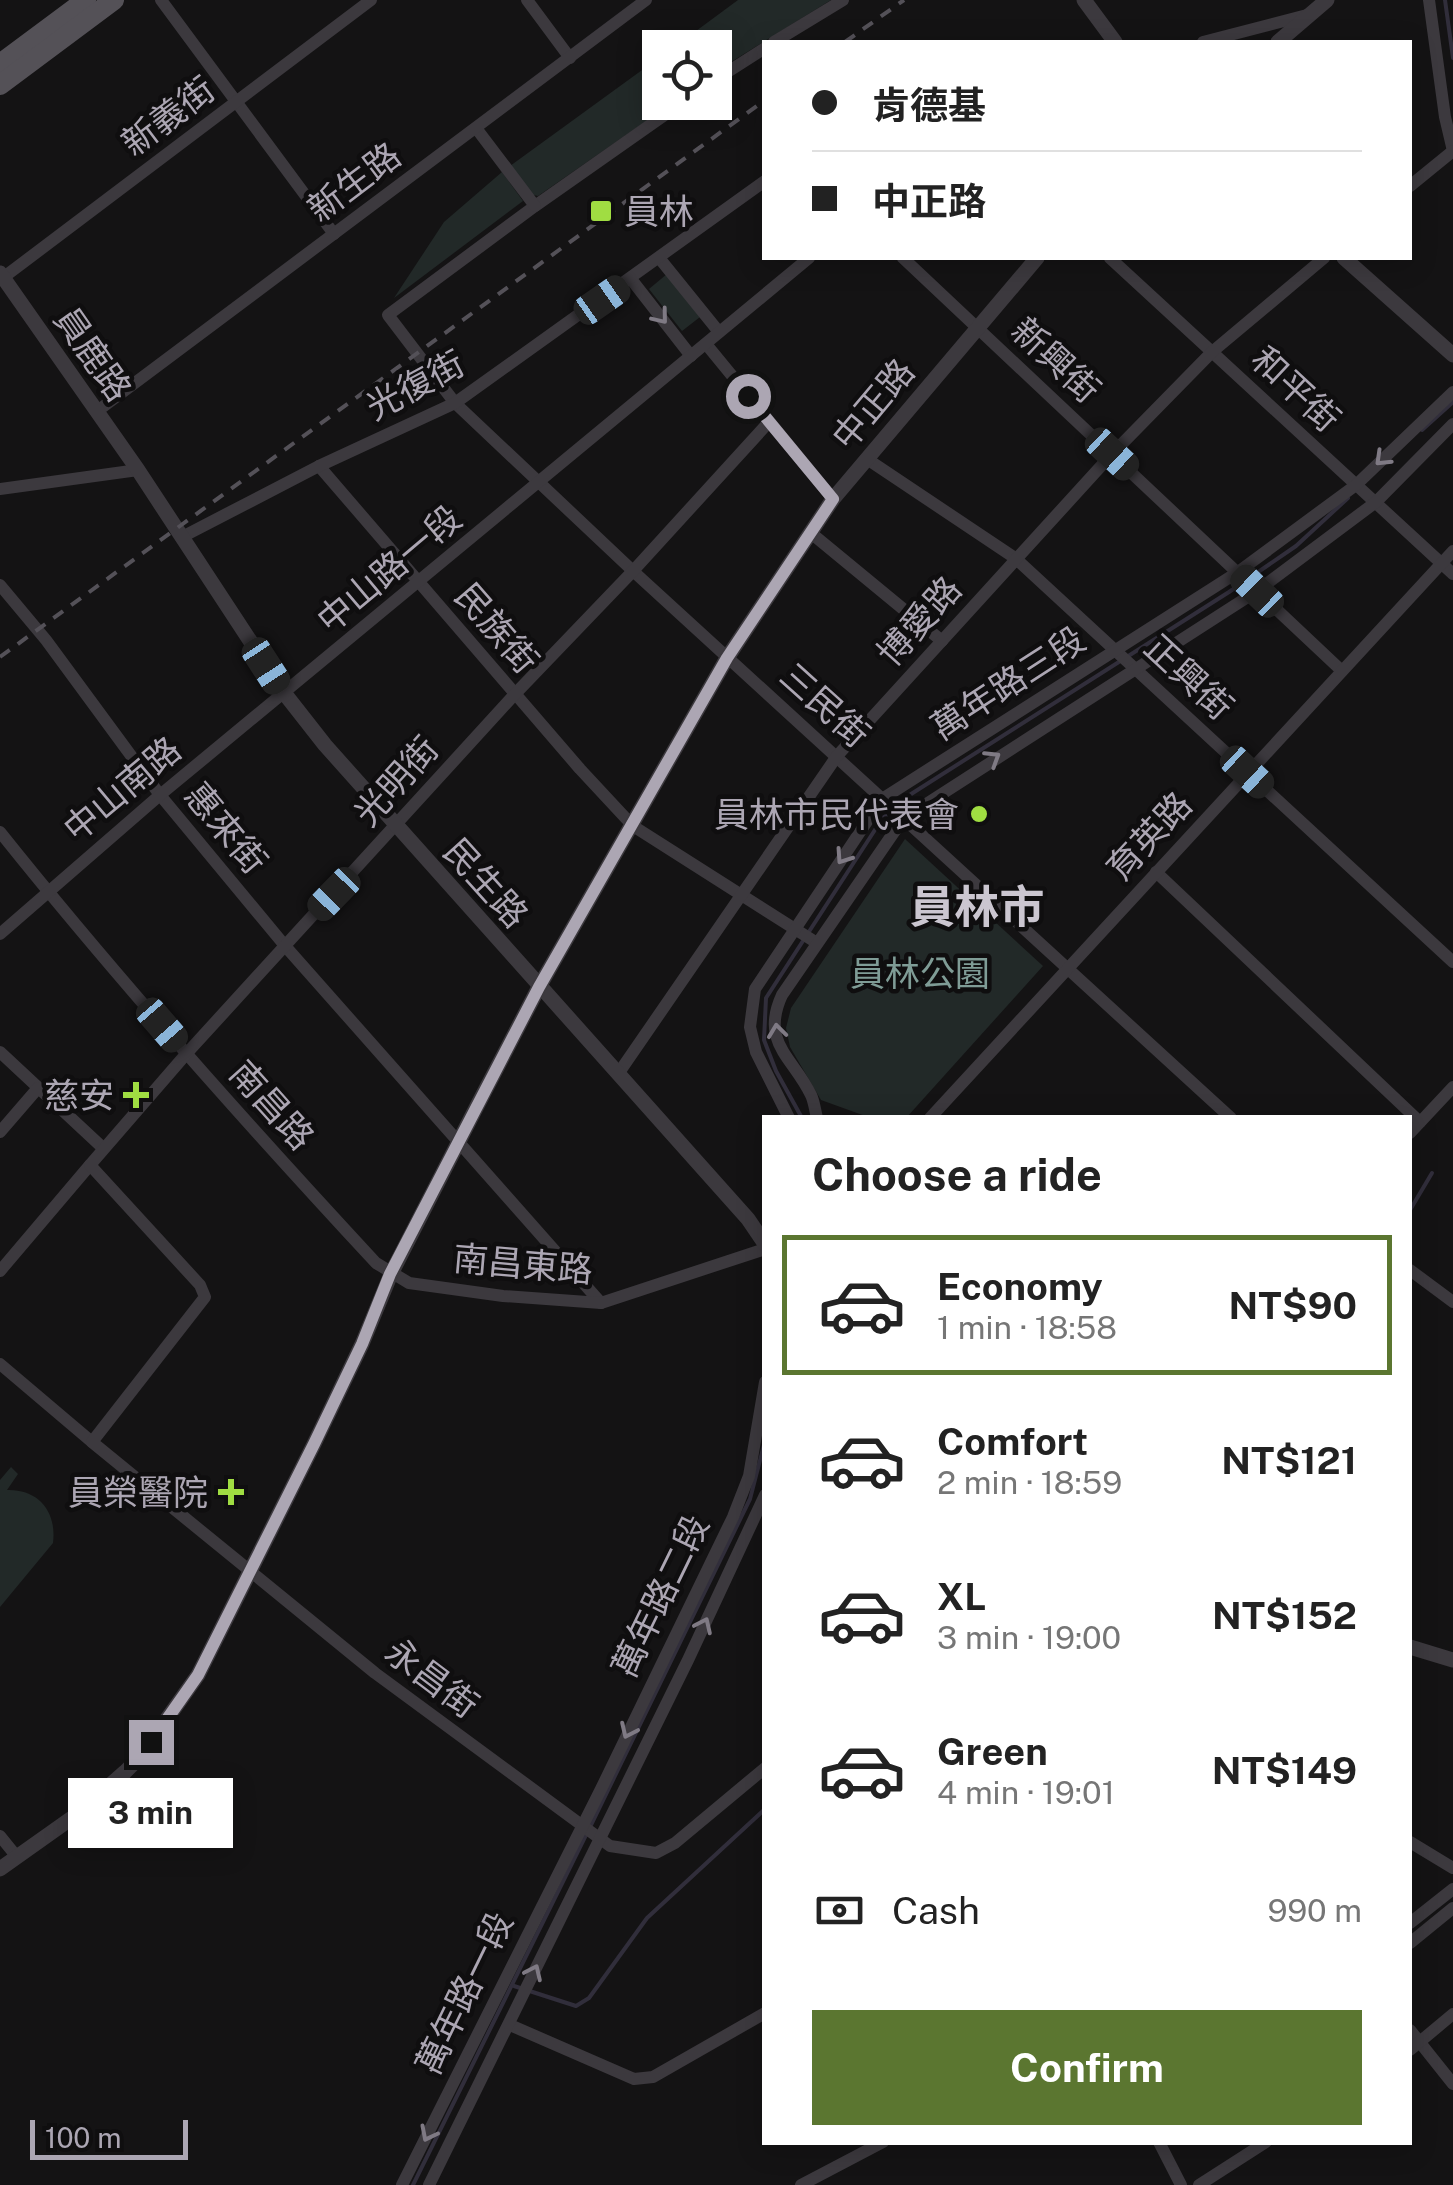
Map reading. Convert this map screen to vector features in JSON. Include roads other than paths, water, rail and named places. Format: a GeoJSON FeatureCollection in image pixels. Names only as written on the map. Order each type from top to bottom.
{"type":"FeatureCollection","features":[{"type":"Feature","properties":{"kind":"main road"},"geometry":{"type":"LineString","coordinates":[[0,64],[86,0]]}},
{"type":"Feature","properties":{"kind":"main road"},"geometry":{"type":"LineString","coordinates":[[0,85],[114,0]]}},
{"type":"Feature","properties":{"kind":"street"},"geometry":{"type":"LineString","coordinates":[[162,0],[334,234]]}},
{"type":"Feature","properties":{"kind":"street","name":"新義街"},"geometry":{"type":"LineString","coordinates":[[1,276],[372,0]]}},
{"type":"Feature","properties":{"kind":"street"},"geometry":{"type":"LineString","coordinates":[[527,0],[570,58]]}},
{"type":"Feature","properties":{"kind":"street","name":"新生路"},"geometry":{"type":"LineString","coordinates":[[96,412],[646,0]]}},
{"type":"Feature","properties":{"kind":"street"},"geometry":{"type":"LineString","coordinates":[[777,40],[843,0]]}},
{"type":"Feature","properties":{"kind":"street"},"geometry":{"type":"LineString","coordinates":[[1084,0],[1114,40]]}},
{"type":"Feature","properties":{"kind":"street"},"geometry":{"type":"LineString","coordinates":[[1280,40],[1327,0]]}},
{"type":"Feature","properties":{"kind":"street"},"geometry":{"type":"LineString","coordinates":[[1412,184],[1453,151],[1429,0]]}},
{"type":"Feature","properties":{"kind":"street"},"geometry":{"type":"LineString","coordinates":[[1211,40],[1310,14]]}},
{"type":"Feature","properties":{"kind":"street"},"geometry":{"type":"LineString","coordinates":[[732,69],[762,50]]}},
{"type":"Feature","properties":{"kind":"street"},"geometry":{"type":"LineString","coordinates":[[476,128],[534,206],[657,120]]}},
{"type":"Feature","properties":{"kind":"street","name":"光復街"},"geometry":{"type":"LineString","coordinates":[[182,537],[319,466],[455,404],[762,183]]}},
{"type":"Feature","properties":{"kind":"street","name":"三民街"},"geometry":{"type":"LineString","coordinates":[[534,206],[388,315],[455,404],[633,572],[1228,1115]]}},
{"type":"Feature","properties":{"kind":"street"},"geometry":{"type":"LineString","coordinates":[[660,259],[719,332]]}},
{"type":"Feature","properties":{"kind":"street","name":"中山路一段"},"geometry":{"type":"LineString","coordinates":[[285,694],[807,260]]}},
{"type":"Feature","properties":{"kind":"street","name":"新興街"},"geometry":{"type":"LineString","coordinates":[[905,260],[1342,671]]}},
{"type":"Feature","properties":{"kind":"street","name":"中正路"},"geometry":{"type":"LineString","coordinates":[[0,1869],[76,1815],[140,1757],[198,1675],[362,1344],[390,1274],[539,987],[727,658],[833,499],[1035,260]]}},
{"type":"Feature","properties":{"kind":"street","name":"和平街"},"geometry":{"type":"LineString","coordinates":[[1112,260],[1453,574]]}},
{"type":"Feature","properties":{"kind":"street","name":"博愛路"},"geometry":{"type":"LineString","coordinates":[[618,1074],[837,756],[1112,454],[1212,352],[1322,260]]}},
{"type":"Feature","properties":{"kind":"street"},"geometry":{"type":"LineString","coordinates":[[1346,260],[1453,355]]}},
{"type":"Feature","properties":{"kind":"street","name":"員鹿路"},"geometry":{"type":"LineString","coordinates":[[1,276],[138,470]]}},
{"type":"Feature","properties":{"kind":"street"},"geometry":{"type":"LineString","coordinates":[[631,280],[691,356]]}},
{"type":"Feature","properties":{"kind":"street"},"geometry":{"type":"LineString","coordinates":[[706,344],[833,499]]}},
{"type":"Feature","properties":{"kind":"street","name":"萬年路三段"},"geometry":{"type":"LineString","coordinates":[[788,1115],[756,1052],[750,1007],[754,989],[882,799],[1238,572],[1356,484],[1453,392]]}},
{"type":"Feature","properties":{"kind":"street","name":"光明街"},"geometry":{"type":"LineString","coordinates":[[0,1270],[187,1054],[769,422]]}},
{"type":"Feature","properties":{"kind":"street","name":"萬年路三段"},"geometry":{"type":"LineString","coordinates":[[816,1115],[811,1095],[780,1050],[774,1012],[903,818],[1257,591],[1376,502],[1453,424]]}},
{"type":"Feature","properties":{"kind":"street","name":"正興街"},"geometry":{"type":"LineString","coordinates":[[867,459],[1015,558],[1453,962]]}},
{"type":"Feature","properties":{"kind":"street","name":"民族街"},"geometry":{"type":"LineString","coordinates":[[319,466],[633,826],[817,943]]}},
{"type":"Feature","properties":{"kind":"street"},"geometry":{"type":"LineString","coordinates":[[0,488],[138,470],[285,694]]}},
{"type":"Feature","properties":{"kind":"street"},"geometry":{"type":"LineString","coordinates":[[810,534],[942,641]]}},
{"type":"Feature","properties":{"kind":"street","name":"育英路"},"geometry":{"type":"LineString","coordinates":[[933,1115],[1453,551]]}},
{"type":"Feature","properties":{"kind":"street","name":"惠來街"},"geometry":{"type":"LineString","coordinates":[[0,585],[46,640],[160,795],[286,947],[601,1303]]}},
{"type":"Feature","properties":{"kind":"street","name":"中山南路"},"geometry":{"type":"LineString","coordinates":[[0,934],[160,795],[285,694]]}},
{"type":"Feature","properties":{"kind":"street","name":"民生路"},"geometry":{"type":"LineString","coordinates":[[285,694],[395,827],[748,1219],[762,1241]]}},
{"type":"Feature","properties":{"kind":"street","name":"南昌路"},"geometry":{"type":"LineString","coordinates":[[0,832],[187,1054],[318,1201],[390,1274]]}},
{"type":"Feature","properties":{"kind":"street"},"geometry":{"type":"LineString","coordinates":[[1156,872],[1402,1115]]}},
{"type":"Feature","properties":{"kind":"street"},"geometry":{"type":"LineString","coordinates":[[0,1052],[104,1148]]}},
{"type":"Feature","properties":{"kind":"street"},"geometry":{"type":"LineString","coordinates":[[1415,1128],[1453,1086]]}},
{"type":"Feature","properties":{"kind":"street"},"geometry":{"type":"LineString","coordinates":[[0,1132],[38,1088]]}},
{"type":"Feature","properties":{"kind":"street"},"geometry":{"type":"LineString","coordinates":[[90,1165],[200,1284],[206,1297],[92,1442]]}},
{"type":"Feature","properties":{"kind":"street","name":"南昌東路"},"geometry":{"type":"LineString","coordinates":[[390,1274],[409,1284],[601,1303],[762,1247]]}},
{"type":"Feature","properties":{"kind":"street"},"geometry":{"type":"LineString","coordinates":[[1412,1271],[1453,1302]]}},
{"type":"Feature","properties":{"kind":"street"},"geometry":{"type":"LineString","coordinates":[[0,1364],[250,1573]]}},
{"type":"Feature","properties":{"kind":"street","name":"萬年路二段"},"geometry":{"type":"LineString","coordinates":[[582,1828],[733,1517],[752,1464],[762,1401]]}},
{"type":"Feature","properties":{"kind":"street","name":"萬年路二段"},"geometry":{"type":"LineString","coordinates":[[598,1838],[762,1501]]}},
{"type":"Feature","properties":{"kind":"street","name":"永昌街"},"geometry":{"type":"LineString","coordinates":[[250,1573],[375,1673],[582,1828],[617,1848],[656,1853],[675,1844],[762,1771]]}},
{"type":"Feature","properties":{"kind":"street"},"geometry":{"type":"LineString","coordinates":[[1412,1648],[1453,1660]]}},
{"type":"Feature","properties":{"kind":"street","name":"萬年路一段"},"geometry":{"type":"LineString","coordinates":[[403,2182],[582,1828]]}},
{"type":"Feature","properties":{"kind":"street"},"geometry":{"type":"LineString","coordinates":[[0,1836],[17,1857]]}},
{"type":"Feature","properties":{"kind":"street","name":"萬年路一段"},"geometry":{"type":"LineString","coordinates":[[427,2185],[510,2025],[598,1838]]}},
{"type":"Feature","properties":{"kind":"street"},"geometry":{"type":"LineString","coordinates":[[1412,1843],[1453,1868]]}},
{"type":"Feature","properties":{"kind":"street"},"geometry":{"type":"LineString","coordinates":[[1412,1921],[1453,1889]]}},
{"type":"Feature","properties":{"kind":"street"},"geometry":{"type":"LineString","coordinates":[[1412,1940],[1453,1908]]}},
{"type":"Feature","properties":{"kind":"street"},"geometry":{"type":"LineString","coordinates":[[1453,2014],[1415,2046],[1453,2084]]}},
{"type":"Feature","properties":{"kind":"street"},"geometry":{"type":"LineString","coordinates":[[510,2025],[634,2079],[653,2077],[762,2015]]}},
{"type":"Feature","properties":{"kind":"street"},"geometry":{"type":"LineString","coordinates":[[801,2185],[878,2145]]}},
{"type":"Feature","properties":{"kind":"street"},"geometry":{"type":"LineString","coordinates":[[1161,2145],[1181,2185]]}},
{"type":"Feature","properties":{"kind":"street"},"geometry":{"type":"LineString","coordinates":[[1199,2185],[1261,2145]]}},
{"type":"Feature","properties":{"kind":"street"},"geometry":{"type":"LineString","coordinates":[[403,2182],[427,2185]]}},
{"type":"Feature","properties":{"kind":"waterway"},"geometry":{"type":"LineString","coordinates":[[1445,0],[1453,58]]}},
{"type":"Feature","properties":{"kind":"waterway"},"geometry":{"type":"LineString","coordinates":[[1422,430],[1453,402]]}},
{"type":"Feature","properties":{"kind":"waterway"},"geometry":{"type":"LineString","coordinates":[[800,1115],[764,1040],[766,998],[882,819],[908,796],[1296,546],[1348,498]]}},
{"type":"Feature","properties":{"kind":"waterway"},"geometry":{"type":"LineString","coordinates":[[1412,1207],[1432,1173]]}},
{"type":"Feature","properties":{"kind":"waterway"},"geometry":{"type":"LineString","coordinates":[[590,1827],[750,1499],[762,1453]]}},
{"type":"Feature","properties":{"kind":"waterway"},"geometry":{"type":"LineString","coordinates":[[514,1986],[576,2006],[589,1998],[647,1918],[762,1812]]}},
{"type":"Feature","properties":{"kind":"waterway"},"geometry":{"type":"LineString","coordinates":[[413,2185],[586,1835]]}},
{"type":"Feature","properties":{"kind":"railway"},"geometry":{"type":"LineString","coordinates":[[848,40],[904,0]]}},
{"type":"Feature","properties":{"kind":"railway"},"geometry":{"type":"LineString","coordinates":[[0,657],[762,102]]}},
{"type":"Feature","properties":{"kind":"place","name":"員林"},"geometry":{"type":"Point","coordinates":[601,211]}},
{"type":"Feature","properties":{"kind":"place","name":"員林市民代表會"},"geometry":{"type":"Point","coordinates":[979,814]}},
{"type":"Feature","properties":{"kind":"place","name":"慈安"},"geometry":{"type":"Point","coordinates":[136,1095]}},
{"type":"Feature","properties":{"kind":"place","name":"員榮醫院"},"geometry":{"type":"Point","coordinates":[231,1492]}},
{"type":"Feature","properties":{"kind":"district","name":"員林市"},"geometry":{"type":"Point","coordinates":[977,906]}},
{"type":"Feature","properties":{"kind":"park label","name":"員林公園"},"geometry":{"type":"Point","coordinates":[920,973]}}]}
